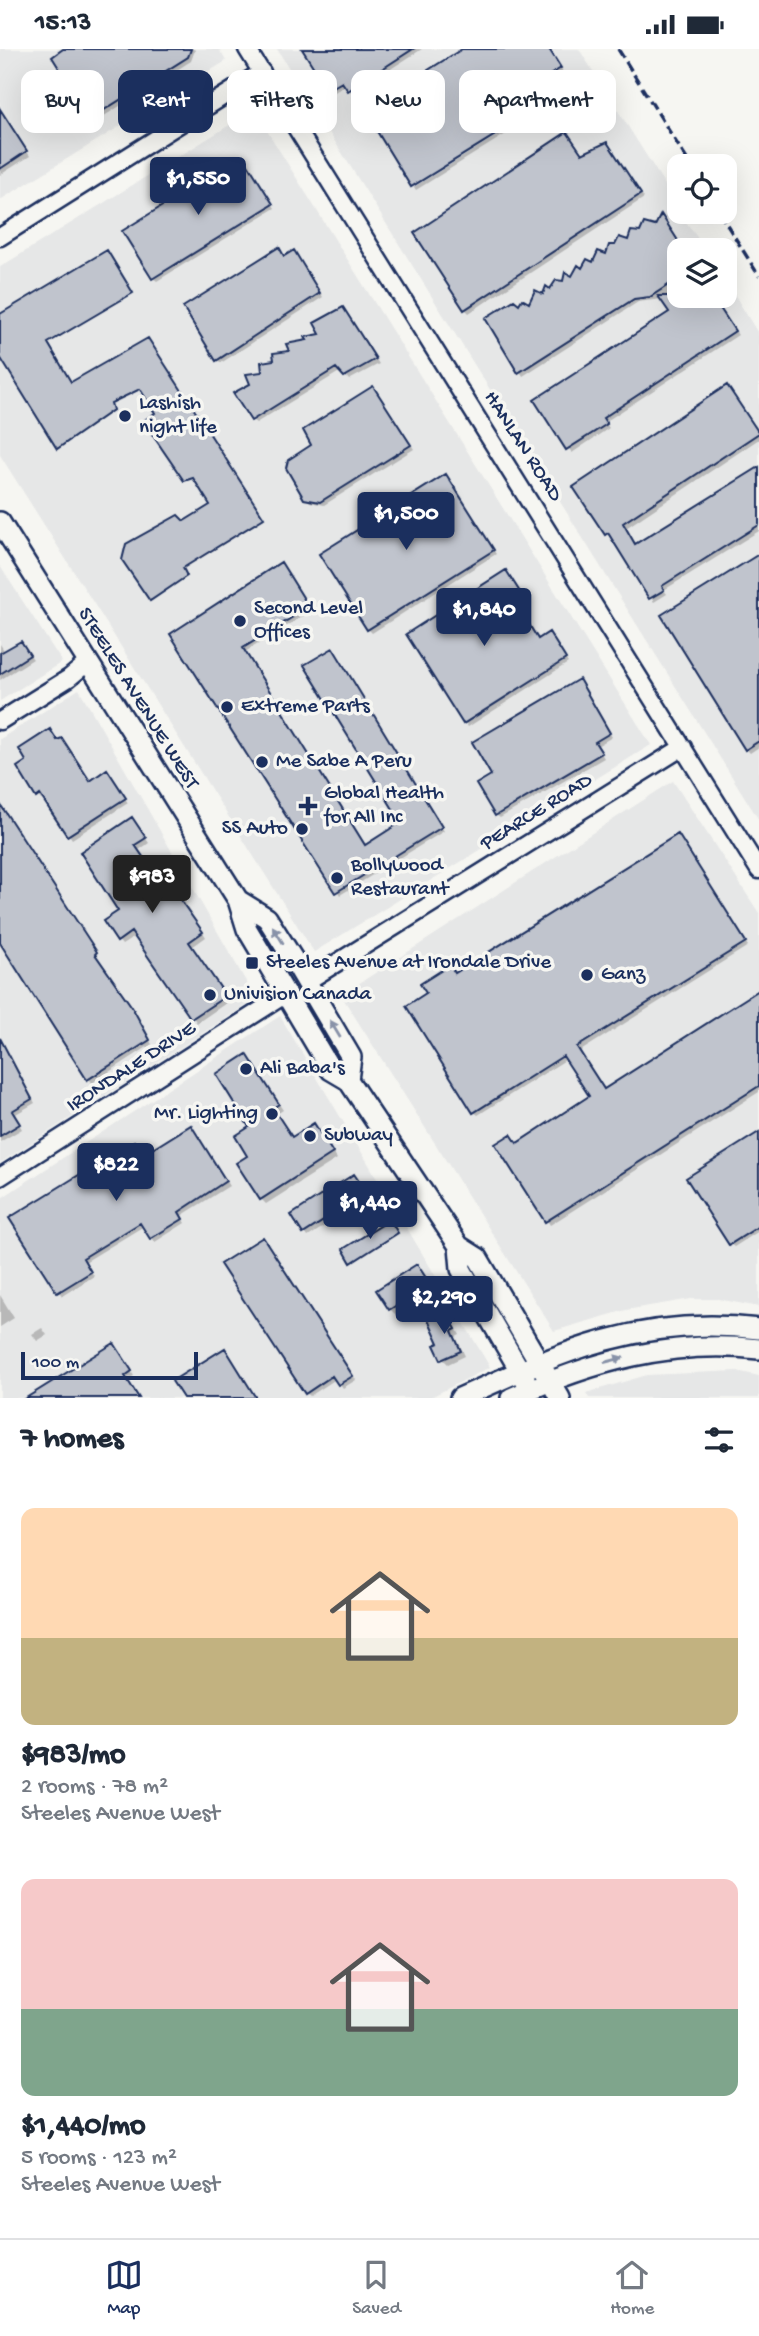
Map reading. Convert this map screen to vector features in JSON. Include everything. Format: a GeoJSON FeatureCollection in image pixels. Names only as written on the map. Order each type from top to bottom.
{"type":"FeatureCollection","features":[{"type":"Feature","properties":{"kind":"main road","name":"STEELES AVENUE WEST"},"geometry":{"type":"LineString","coordinates":[[0,522],[238,900],[247,929],[331,1070],[348,1080],[458,1246],[478,1258],[555,1390]]}},
{"type":"Feature","properties":{"kind":"main road","name":"STEELES AVENUE WEST"},"geometry":{"type":"LineString","coordinates":[[238,900],[267,918],[351,1057],[348,1080]]}},
{"type":"Feature","properties":{"kind":"main road"},"geometry":{"type":"LineString","coordinates":[[286,994],[306,982]]}},
{"type":"Feature","properties":{"kind":"main road","name":"STEELES AVENUE WEST"},"geometry":{"type":"LineString","coordinates":[[458,1246],[461,1269],[533,1394]]}},
{"type":"Feature","properties":{"kind":"main road"},"geometry":{"type":"LineString","coordinates":[[460,1398],[539,1362],[601,1340],[655,1329],[729,1325],[759,1329]]}},
{"type":"Feature","properties":{"kind":"main road"},"geometry":{"type":"LineString","coordinates":[[511,1398],[555,1390],[616,1359],[682,1346],[759,1349]]}},
{"type":"Feature","properties":{"kind":"street","name":"HANLAN ROAD"},"geometry":{"type":"LineString","coordinates":[[247,49],[261,70]]}},
{"type":"Feature","properties":{"kind":"street"},"geometry":{"type":"LineString","coordinates":[[0,237],[227,94]]}},
{"type":"Feature","properties":{"kind":"street","name":"HANLAN ROAD"},"geometry":{"type":"LineString","coordinates":[[300,133],[432,347],[570,561],[759,870]]}},
{"type":"Feature","properties":{"kind":"street"},"geometry":{"type":"LineString","coordinates":[[0,722],[69,678],[87,663]]}},
{"type":"Feature","properties":{"kind":"street","name":"PEARCE ROAD"},"geometry":{"type":"LineString","coordinates":[[306,982],[683,747]]}},
{"type":"Feature","properties":{"kind":"street","name":"IRONDALE DRIVE"},"geometry":{"type":"LineString","coordinates":[[0,1177],[286,994]]}},
{"type":"Feature","properties":{"kind":"shaded area"},"geometry":{"type":"Polygon","coordinates":[[[0,49],[219,49],[226,61],[211,70],[118,70],[118,127],[0,200],[0,49]]]}},
{"type":"Feature","properties":{"kind":"shaded area"},"geometry":{"type":"Polygon","coordinates":[[[277,49],[579,49],[592,70],[459,70],[459,133],[616,133],[616,107],[667,188],[667,224],[688,224],[697,238],[667,238],[667,308],[737,308],[737,299],[759,335],[759,820],[330,133],[337,133],[337,70],[290,70],[277,49]]]}},
{"type":"Feature","properties":{"kind":"shaded area"},"geometry":{"type":"Polygon","coordinates":[[[227,127],[227,133],[268,133],[651,745],[314,952],[0,455],[0,267],[227,127]]]}},
{"type":"Feature","properties":{"kind":"shaded area"},"geometry":{"type":"Polygon","coordinates":[[[0,566],[62,662],[0,701],[0,566]]]}},
{"type":"Feature","properties":{"kind":"shaded area"},"geometry":{"type":"Polygon","coordinates":[[[79,689],[256,999],[0,1163],[0,739],[79,689]]]}},
{"type":"Feature","properties":{"kind":"shaded area"},"geometry":{"type":"Polygon","coordinates":[[[673,781],[759,913],[759,1307],[718,1299],[691,1299],[626,1310],[554,1331],[341,995],[673,781]]]}},
{"type":"Feature","properties":{"kind":"shaded area"},"geometry":{"type":"Polygon","coordinates":[[[280,1016],[490,1367],[429,1398],[0,1398],[0,1199],[280,1016]]]}},
{"type":"Feature","properties":{"kind":"shaded area"},"geometry":{"type":"Polygon","coordinates":[[[737,1371],[759,1376],[759,1398],[589,1398],[586,1393],[647,1375],[737,1371]]]}},
{"type":"Feature","properties":{"kind":"building"},"geometry":{"type":"Polygon","coordinates":[[[63,49],[191,49],[188,57],[167,70],[118,70],[118,101],[104,110],[104,70],[60,70],[52,57],[63,49]]]}},
{"type":"Feature","properties":{"kind":"building"},"geometry":{"type":"Polygon","coordinates":[[[302,49],[413,49],[380,70],[351,70],[351,89],[348,91],[342,82],[337,85],[337,70],[315,70],[302,49]]]}},
{"type":"Feature","properties":{"kind":"building"},"geometry":{"type":"Polygon","coordinates":[[[462,49],[549,49],[561,68],[459,70],[459,133],[499,133],[411,187],[378,133],[445,133],[445,70],[428,70],[462,49]]]}},
{"type":"Feature","properties":{"kind":"building"},"geometry":{"type":"Polygon","coordinates":[[[0,109],[27,151],[0,169],[0,109]]]}},
{"type":"Feature","properties":{"kind":"building"},"geometry":{"type":"Polygon","coordinates":[[[565,133],[582,154],[607,142],[641,194],[464,310],[414,233],[565,133]]]}},
{"type":"Feature","properties":{"kind":"building"},"geometry":{"type":"Polygon","coordinates":[[[243,156],[273,204],[152,279],[122,231],[243,156]]]}},
{"type":"Feature","properties":{"kind":"building"},"geometry":{"type":"Polygon","coordinates":[[[661,214],[676,238],[667,238],[667,286],[650,297],[634,299],[518,373],[485,318],[514,300],[519,304],[522,299],[529,303],[535,290],[543,294],[546,286],[550,289],[556,280],[563,281],[565,272],[572,276],[578,265],[582,268],[587,259],[593,262],[598,251],[606,254],[609,245],[615,245],[619,237],[628,240],[631,231],[640,232],[644,223],[655,226],[661,214]]]}},
{"type":"Feature","properties":{"kind":"building"},"geometry":{"type":"Polygon","coordinates":[[[279,247],[284,256],[294,250],[320,293],[216,361],[183,307],[279,247]]]}},
{"type":"Feature","properties":{"kind":"building"},"geometry":{"type":"Polygon","coordinates":[[[107,250],[133,293],[48,343],[71,382],[148,338],[264,518],[183,568],[187,576],[150,601],[122,560],[126,544],[178,515],[184,521],[210,505],[193,478],[184,481],[143,421],[155,413],[140,389],[111,403],[113,410],[57,449],[0,357],[0,314],[107,250]]]}},
{"type":"Feature","properties":{"kind":"building"},"geometry":{"type":"Polygon","coordinates":[[[658,296],[667,296],[667,308],[720,308],[735,331],[603,418],[607,424],[566,450],[534,400],[669,312],[658,296]]]}},
{"type":"Feature","properties":{"kind":"building"},"geometry":{"type":"Polygon","coordinates":[[[343,307],[376,359],[344,377],[336,368],[251,421],[233,393],[250,384],[246,374],[262,372],[261,362],[274,360],[273,353],[289,351],[286,344],[320,334],[314,323],[343,307]]]}},
{"type":"Feature","properties":{"kind":"building"},"geometry":{"type":"Polygon","coordinates":[[[727,385],[759,433],[623,523],[635,544],[759,467],[759,525],[662,586],[664,590],[649,599],[608,533],[605,535],[573,487],[727,385]]]}},
{"type":"Feature","properties":{"kind":"building"},"geometry":{"type":"Polygon","coordinates":[[[373,386],[411,445],[320,502],[304,499],[286,468],[288,460],[311,445],[303,430],[373,386]]]}},
{"type":"Feature","properties":{"kind":"building"},"geometry":{"type":"Polygon","coordinates":[[[446,474],[494,550],[367,630],[319,554],[446,474]]]}},
{"type":"Feature","properties":{"kind":"building"},"geometry":{"type":"Polygon","coordinates":[[[759,554],[759,741],[745,750],[661,615],[759,554]]]}},
{"type":"Feature","properties":{"kind":"building"},"geometry":{"type":"Polygon","coordinates":[[[281,562],[309,607],[243,648],[365,845],[401,822],[304,665],[333,648],[442,827],[335,893],[170,634],[281,562]]]}},
{"type":"Feature","properties":{"kind":"building"},"geometry":{"type":"Polygon","coordinates":[[[506,570],[525,600],[517,605],[538,639],[549,632],[566,659],[463,724],[406,634],[506,570]]]}},
{"type":"Feature","properties":{"kind":"building"},"geometry":{"type":"Polygon","coordinates":[[[21,641],[30,655],[0,674],[0,653],[21,641]]]}},
{"type":"Feature","properties":{"kind":"building"},"geometry":{"type":"Polygon","coordinates":[[[579,679],[610,733],[595,742],[602,753],[495,816],[476,784],[491,775],[472,742],[579,679]]]}},
{"type":"Feature","properties":{"kind":"building"},"geometry":{"type":"Polygon","coordinates":[[[50,729],[57,740],[62,738],[90,781],[107,769],[126,798],[67,836],[40,795],[36,798],[17,767],[26,761],[19,749],[50,729]]]}},
{"type":"Feature","properties":{"kind":"building"},"geometry":{"type":"Polygon","coordinates":[[[0,804],[97,952],[95,954],[132,1007],[150,1040],[87,1080],[0,943],[0,804]]]}},
{"type":"Feature","properties":{"kind":"building"},"geometry":{"type":"Polygon","coordinates":[[[132,817],[146,838],[135,845],[148,864],[156,858],[177,889],[174,891],[203,932],[189,942],[226,996],[191,1019],[131,932],[117,942],[103,921],[118,911],[80,852],[132,817]]]}},
{"type":"Feature","properties":{"kind":"building"},"geometry":{"type":"Polygon","coordinates":[[[678,834],[746,942],[577,1047],[604,1089],[759,990],[759,1086],[545,1222],[495,1144],[511,1134],[517,1143],[589,1096],[563,1056],[473,1113],[406,1006],[426,993],[420,984],[450,965],[455,973],[678,834]]]}},
{"type":"Feature","properties":{"kind":"building"},"geometry":{"type":"Polygon","coordinates":[[[0,1038],[32,1099],[12,1111],[20,1124],[0,1136],[0,1038]]]}},
{"type":"Feature","properties":{"kind":"building"},"geometry":{"type":"Polygon","coordinates":[[[247,1054],[279,1104],[273,1108],[292,1137],[314,1123],[333,1153],[260,1200],[236,1163],[247,1156],[235,1136],[249,1127],[216,1074],[247,1054]]]}},
{"type":"Feature","properties":{"kind":"building"},"geometry":{"type":"Polygon","coordinates":[[[191,1125],[226,1181],[179,1212],[183,1219],[150,1239],[140,1223],[83,1258],[91,1272],[57,1293],[9,1218],[134,1141],[143,1155],[191,1125]]]}},
{"type":"Feature","properties":{"kind":"building"},"geometry":{"type":"Polygon","coordinates":[[[759,1132],[759,1226],[729,1245],[686,1178],[759,1132]]]}},
{"type":"Feature","properties":{"kind":"building"},"geometry":{"type":"Polygon","coordinates":[[[354,1174],[367,1193],[303,1234],[291,1215],[354,1174]]]}},
{"type":"Feature","properties":{"kind":"building"},"geometry":{"type":"Polygon","coordinates":[[[390,1220],[398,1233],[351,1263],[343,1249],[390,1220]]]}},
{"type":"Feature","properties":{"kind":"building"},"geometry":{"type":"Polygon","coordinates":[[[263,1237],[353,1376],[338,1385],[332,1376],[305,1394],[220,1264],[263,1237]]]}},
{"type":"Feature","properties":{"kind":"building"},"geometry":{"type":"Polygon","coordinates":[[[417,1264],[430,1284],[389,1310],[376,1290],[417,1264]]]}},
{"type":"Feature","properties":{"kind":"building"},"geometry":{"type":"Polygon","coordinates":[[[441,1311],[446,1323],[451,1320],[456,1329],[452,1331],[461,1351],[441,1360],[434,1345],[439,1343],[427,1317],[441,1311]]]}},
{"type":"Feature","properties":{"kind":"building"},"geometry":{"type":"Polygon","coordinates":[[[114,1343],[132,1371],[125,1376],[139,1398],[26,1398],[114,1343]]]}},
{"type":"Feature","properties":{"kind":"building"},"geometry":{"type":"Polygon","coordinates":[[[225,1348],[256,1398],[183,1398],[172,1381],[225,1348]]]}},
{"type":"Feature","properties":{"kind":"railway"},"geometry":{"type":"LineString","coordinates":[[618,49],[684,154]]}},
{"type":"Feature","properties":{"kind":"railway"},"geometry":{"type":"LineString","coordinates":[[726,224],[759,276]]}},
{"type":"Feature","properties":{"kind":"place","name":"Lashish night life"},"geometry":{"type":"Point","coordinates":[125,416]}},
{"type":"Feature","properties":{"kind":"place","name":"Second Level Offices"},"geometry":{"type":"Point","coordinates":[240,621]}},
{"type":"Feature","properties":{"kind":"place","name":"Extreme Parts"},"geometry":{"type":"Point","coordinates":[227,707]}},
{"type":"Feature","properties":{"kind":"place","name":"Me Sabe A Peru"},"geometry":{"type":"Point","coordinates":[262,762]}},
{"type":"Feature","properties":{"kind":"place","name":"Global Health for All Inc"},"geometry":{"type":"Point","coordinates":[308,806]}},
{"type":"Feature","properties":{"kind":"place","name":"SS Auto"},"geometry":{"type":"Point","coordinates":[302,829]}},
{"type":"Feature","properties":{"kind":"place","name":"Bollywood Restaurant"},"geometry":{"type":"Point","coordinates":[337,878]}},
{"type":"Feature","properties":{"kind":"place","name":"Steeles Avenue at Irondale Drive"},"geometry":{"type":"Point","coordinates":[252,963]}},
{"type":"Feature","properties":{"kind":"place","name":"Ganz"},"geometry":{"type":"Point","coordinates":[587,975]}},
{"type":"Feature","properties":{"kind":"place","name":"Univision Canada"},"geometry":{"type":"Point","coordinates":[210,995]}},
{"type":"Feature","properties":{"kind":"place","name":"Ali Baba's"},"geometry":{"type":"Point","coordinates":[246,1069]}},
{"type":"Feature","properties":{"kind":"place","name":"Mr. Lighting"},"geometry":{"type":"Point","coordinates":[272,1114]}},
{"type":"Feature","properties":{"kind":"place","name":"Subway"},"geometry":{"type":"Point","coordinates":[310,1136]}}]}
